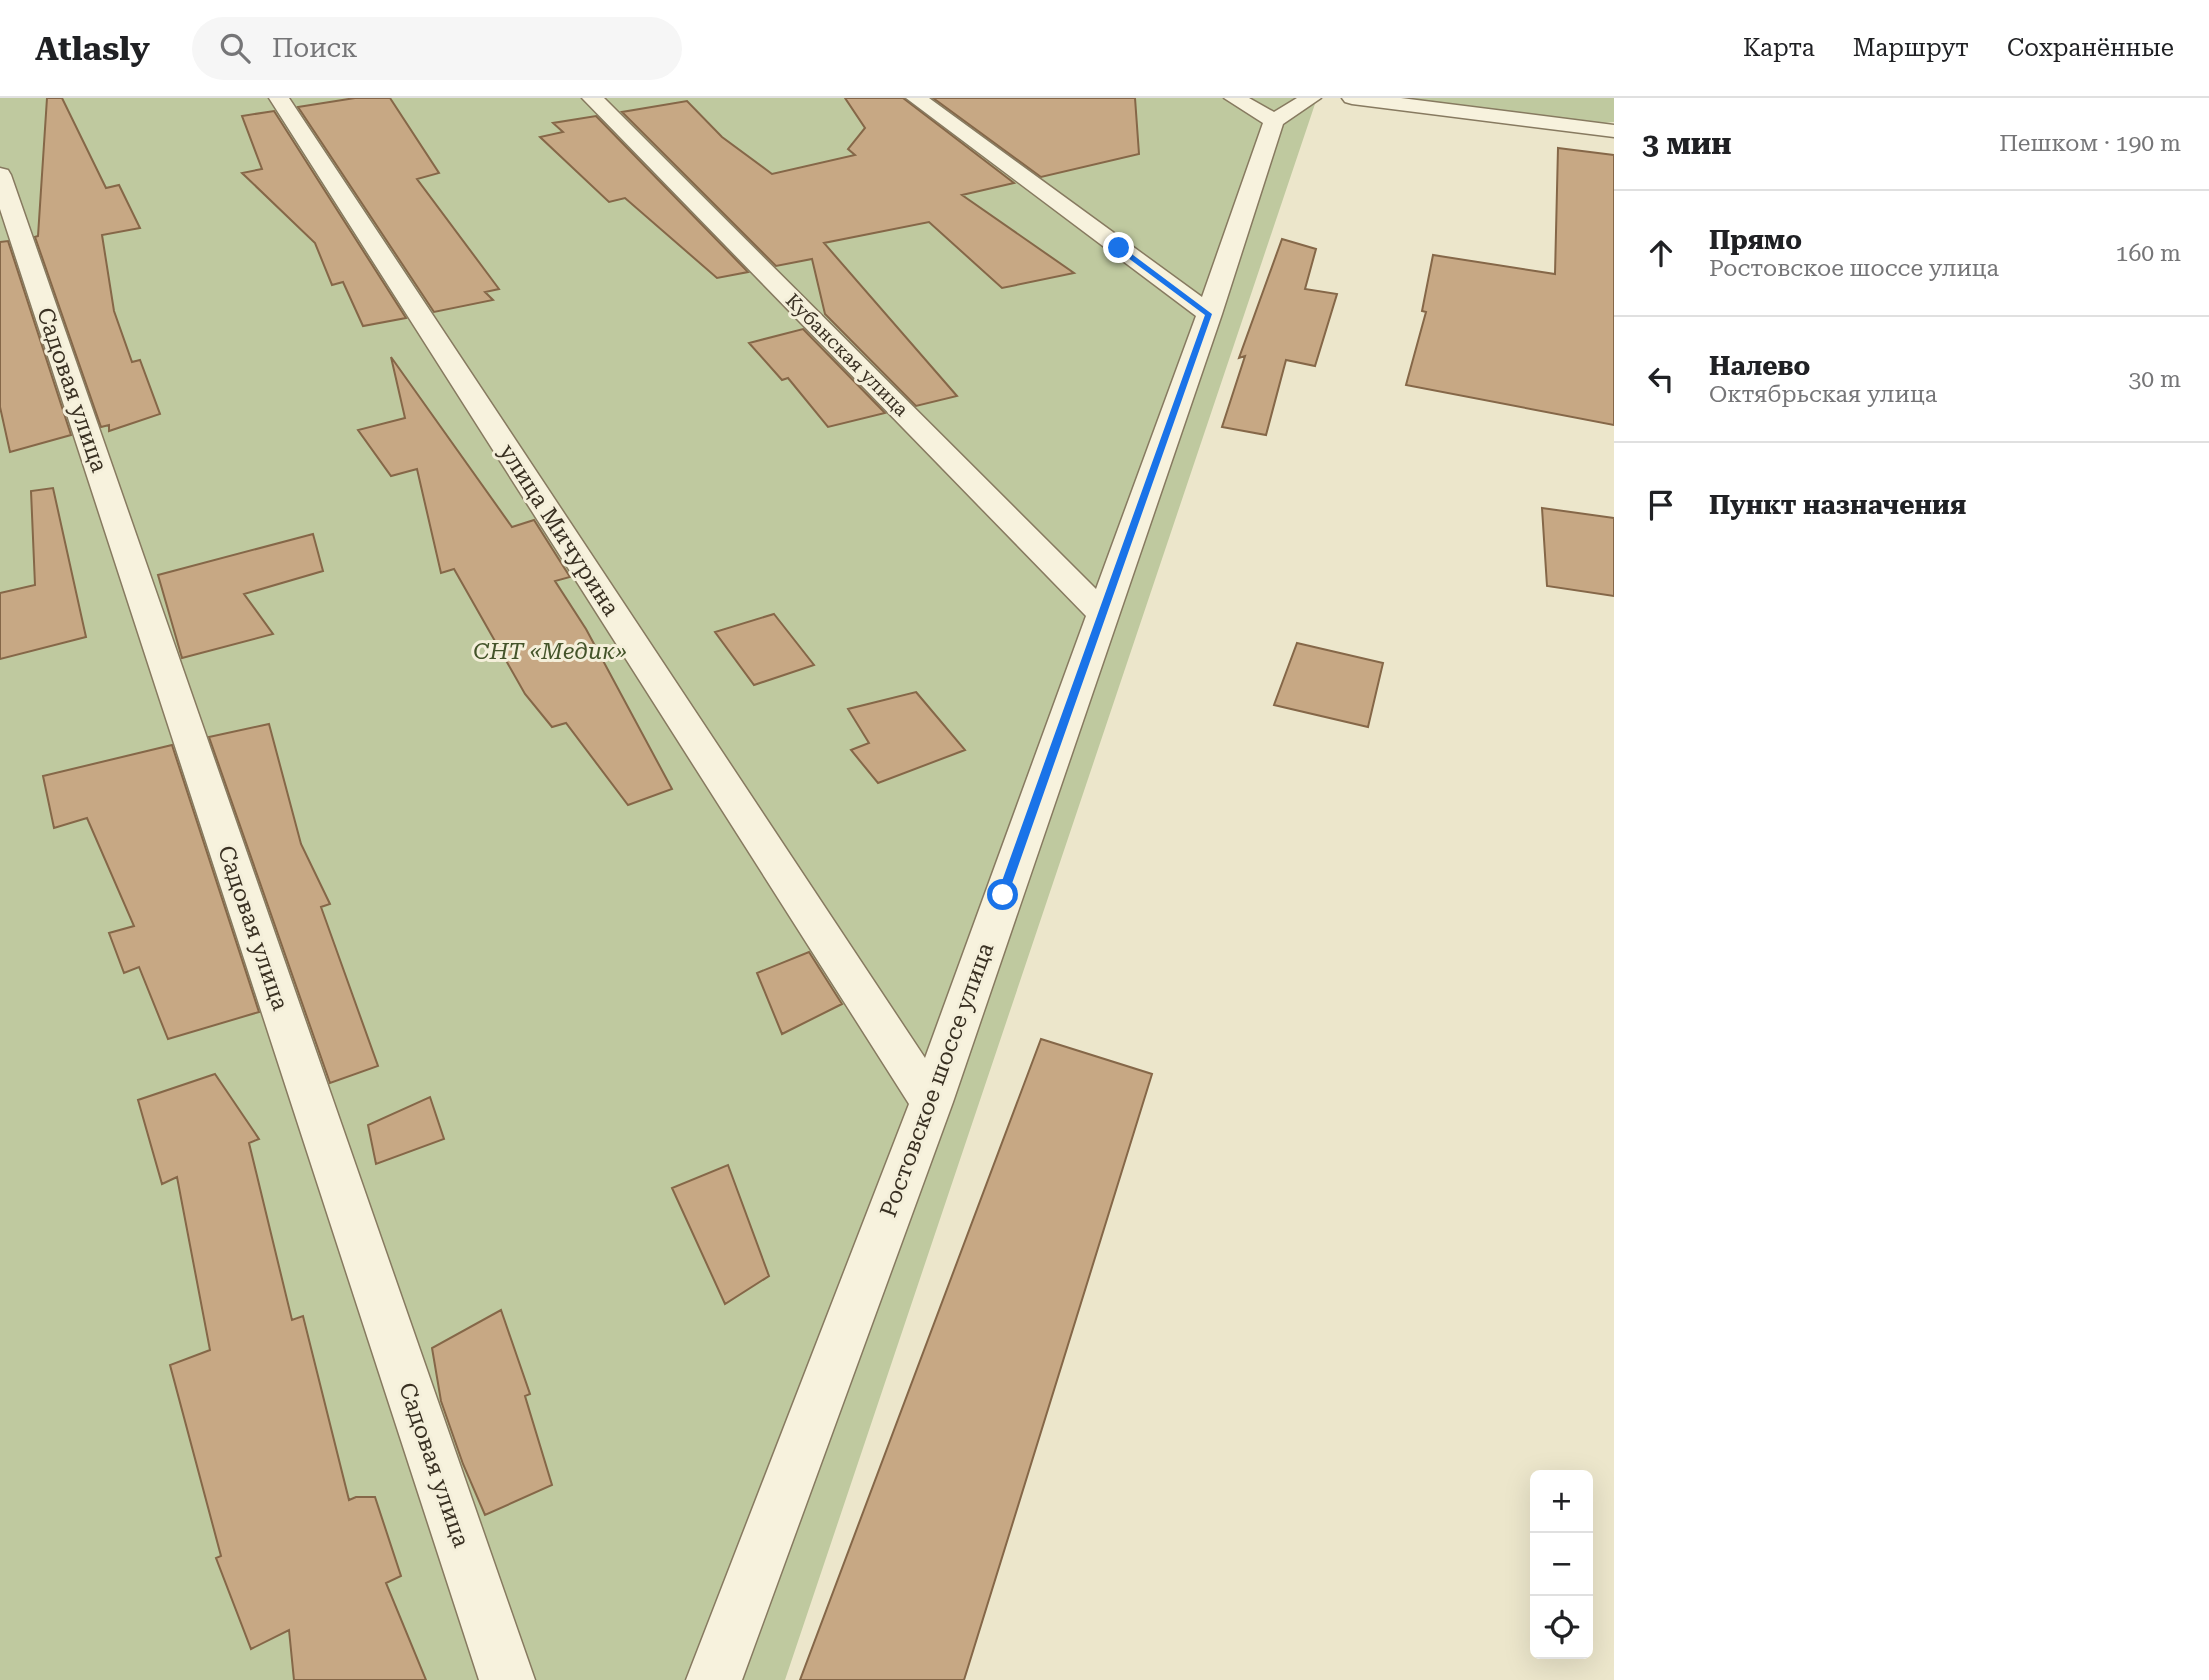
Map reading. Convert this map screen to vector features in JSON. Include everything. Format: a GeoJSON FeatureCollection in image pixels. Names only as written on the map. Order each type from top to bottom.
{"type":"FeatureCollection","features":[{"type":"Feature","properties":{"kind":"street","name":"улица Мичурина"},"geometry":{"type":"LineString","coordinates":[[279,98],[931,1102]]}},
{"type":"Feature","properties":{"kind":"street","name":"Кубанская улица"},"geometry":{"type":"LineString","coordinates":[[592,98],[1101,612]]}},
{"type":"Feature","properties":{"kind":"street"},"geometry":{"type":"LineString","coordinates":[[916,98],[1209,314]]}},
{"type":"Feature","properties":{"kind":"street"},"geometry":{"type":"LineString","coordinates":[[1234,98],[1273,121],[1311,98]]}},
{"type":"Feature","properties":{"kind":"street"},"geometry":{"type":"LineString","coordinates":[[1352,98],[1614,131]]}},
{"type":"Feature","properties":{"kind":"street","name":"Ростовское шоссе улица"},"geometry":{"type":"LineString","coordinates":[[713,1680],[931,1102],[1101,612],[1209,314],[1273,121]]}},
{"type":"Feature","properties":{"kind":"street","name":"Садовая улица"},"geometry":{"type":"LineString","coordinates":[[0,175],[507,1680]]}},
{"type":"Feature","properties":{"kind":"green space","name":"СНТ «Медик»"},"geometry":{"type":"Polygon","coordinates":[[[0,98],[1317,98],[785,1680],[0,1680],[0,98]]]}},
{"type":"Feature","properties":{"kind":"green space"},"geometry":{"type":"Polygon","coordinates":[[[1360,98],[1614,98],[1614,122],[1603,123],[1360,98]]]}},
{"type":"Feature","properties":{"kind":"building"},"geometry":{"type":"Polygon","coordinates":[[[47,98],[62,98],[106,188],[119,185],[140,228],[102,235],[114,311],[132,362],[140,360],[160,414],[109,431],[109,425],[101,427],[35,237],[38,236],[47,98]]]}},
{"type":"Feature","properties":{"kind":"building"},"geometry":{"type":"Polygon","coordinates":[[[355,98],[390,98],[439,173],[417,179],[499,289],[485,292],[493,300],[434,312],[298,107],[355,98]]]}},
{"type":"Feature","properties":{"kind":"building"},"geometry":{"type":"Polygon","coordinates":[[[845,98],[903,98],[1014,183],[962,195],[1074,273],[1002,288],[929,222],[824,243],[957,396],[916,406],[825,314],[812,259],[776,266],[622,112],[687,101],[722,137],[772,174],[855,155],[848,149],[865,128],[845,98]]]}},
{"type":"Feature","properties":{"kind":"building"},"geometry":{"type":"Polygon","coordinates":[[[933,98],[1135,98],[1139,154],[1041,177],[933,98]]]}},
{"type":"Feature","properties":{"kind":"building"},"geometry":{"type":"Polygon","coordinates":[[[274,111],[406,318],[363,326],[343,282],[332,285],[315,243],[242,173],[262,169],[242,116],[274,111]]]}},
{"type":"Feature","properties":{"kind":"building"},"geometry":{"type":"Polygon","coordinates":[[[596,116],[748,272],[717,278],[625,198],[609,202],[540,137],[563,132],[553,123],[596,116]]]}},
{"type":"Feature","properties":{"kind":"building"},"geometry":{"type":"Polygon","coordinates":[[[1558,148],[1614,155],[1614,425],[1406,385],[1426,312],[1422,311],[1433,255],[1555,274],[1558,148]]]}},
{"type":"Feature","properties":{"kind":"building"},"geometry":{"type":"Polygon","coordinates":[[[1282,239],[1316,249],[1305,289],[1337,294],[1315,366],[1286,360],[1266,435],[1222,427],[1245,356],[1239,358],[1282,239]]]}},
{"type":"Feature","properties":{"kind":"building"},"geometry":{"type":"Polygon","coordinates":[[[8,241],[71,435],[10,452],[0,407],[0,242],[8,241]]]}},
{"type":"Feature","properties":{"kind":"building"},"geometry":{"type":"Polygon","coordinates":[[[803,329],[885,413],[828,427],[788,378],[782,380],[749,343],[803,329]]]}},
{"type":"Feature","properties":{"kind":"building"},"geometry":{"type":"Polygon","coordinates":[[[391,357],[512,527],[534,520],[570,577],[555,581],[586,629],[672,789],[628,805],[566,723],[552,727],[525,694],[454,569],[441,573],[417,469],[391,476],[358,430],[405,418],[391,357]]]}},
{"type":"Feature","properties":{"kind":"building"},"geometry":{"type":"Polygon","coordinates":[[[53,488],[86,637],[0,659],[0,593],[35,585],[31,491],[53,488]]]}},
{"type":"Feature","properties":{"kind":"building"},"geometry":{"type":"Polygon","coordinates":[[[1542,508],[1614,518],[1614,596],[1547,586],[1542,508]]]}},
{"type":"Feature","properties":{"kind":"building"},"geometry":{"type":"Polygon","coordinates":[[[313,534],[323,571],[244,594],[273,634],[182,658],[158,575],[313,534]]]}},
{"type":"Feature","properties":{"kind":"building"},"geometry":{"type":"Polygon","coordinates":[[[774,614],[814,665],[754,685],[715,632],[774,614]]]}},
{"type":"Feature","properties":{"kind":"building"},"geometry":{"type":"Polygon","coordinates":[[[1297,643],[1383,663],[1368,727],[1274,705],[1297,643]]]}},
{"type":"Feature","properties":{"kind":"building"},"geometry":{"type":"Polygon","coordinates":[[[916,692],[965,750],[878,783],[851,750],[869,743],[848,709],[916,692]]]}},
{"type":"Feature","properties":{"kind":"building"},"geometry":{"type":"Polygon","coordinates":[[[269,724],[301,844],[330,904],[321,907],[378,1066],[330,1083],[209,737],[269,724]]]}},
{"type":"Feature","properties":{"kind":"building"},"geometry":{"type":"Polygon","coordinates":[[[172,745],[259,1012],[168,1039],[139,967],[124,973],[109,933],[134,926],[87,818],[54,828],[43,776],[172,745]]]}},
{"type":"Feature","properties":{"kind":"building"},"geometry":{"type":"Polygon","coordinates":[[[809,952],[842,1004],[782,1034],[757,973],[809,952]]]}},
{"type":"Feature","properties":{"kind":"building"},"geometry":{"type":"Polygon","coordinates":[[[1041,1039],[1152,1074],[964,1680],[800,1680],[1041,1039]]]}},
{"type":"Feature","properties":{"kind":"building"},"geometry":{"type":"Polygon","coordinates":[[[215,1074],[259,1139],[249,1143],[292,1320],[303,1316],[349,1500],[356,1497],[375,1497],[401,1576],[386,1583],[426,1680],[294,1680],[289,1630],[251,1649],[216,1558],[221,1556],[170,1365],[210,1350],[177,1177],[162,1184],[138,1100],[215,1074]]]}},
{"type":"Feature","properties":{"kind":"building"},"geometry":{"type":"Polygon","coordinates":[[[430,1097],[444,1139],[376,1164],[368,1125],[430,1097]]]}},
{"type":"Feature","properties":{"kind":"building"},"geometry":{"type":"Polygon","coordinates":[[[728,1165],[769,1276],[725,1304],[672,1188],[728,1165]]]}},
{"type":"Feature","properties":{"kind":"building"},"geometry":{"type":"Polygon","coordinates":[[[501,1310],[530,1394],[525,1396],[552,1485],[485,1515],[463,1464],[441,1401],[432,1348],[501,1310]]]}},
{"type":"Feature","properties":{"kind":"route"},"geometry":{"type":"LineString","coordinates":[[1003,895],[1101,612],[1209,314],[1119,248]]}}]}
